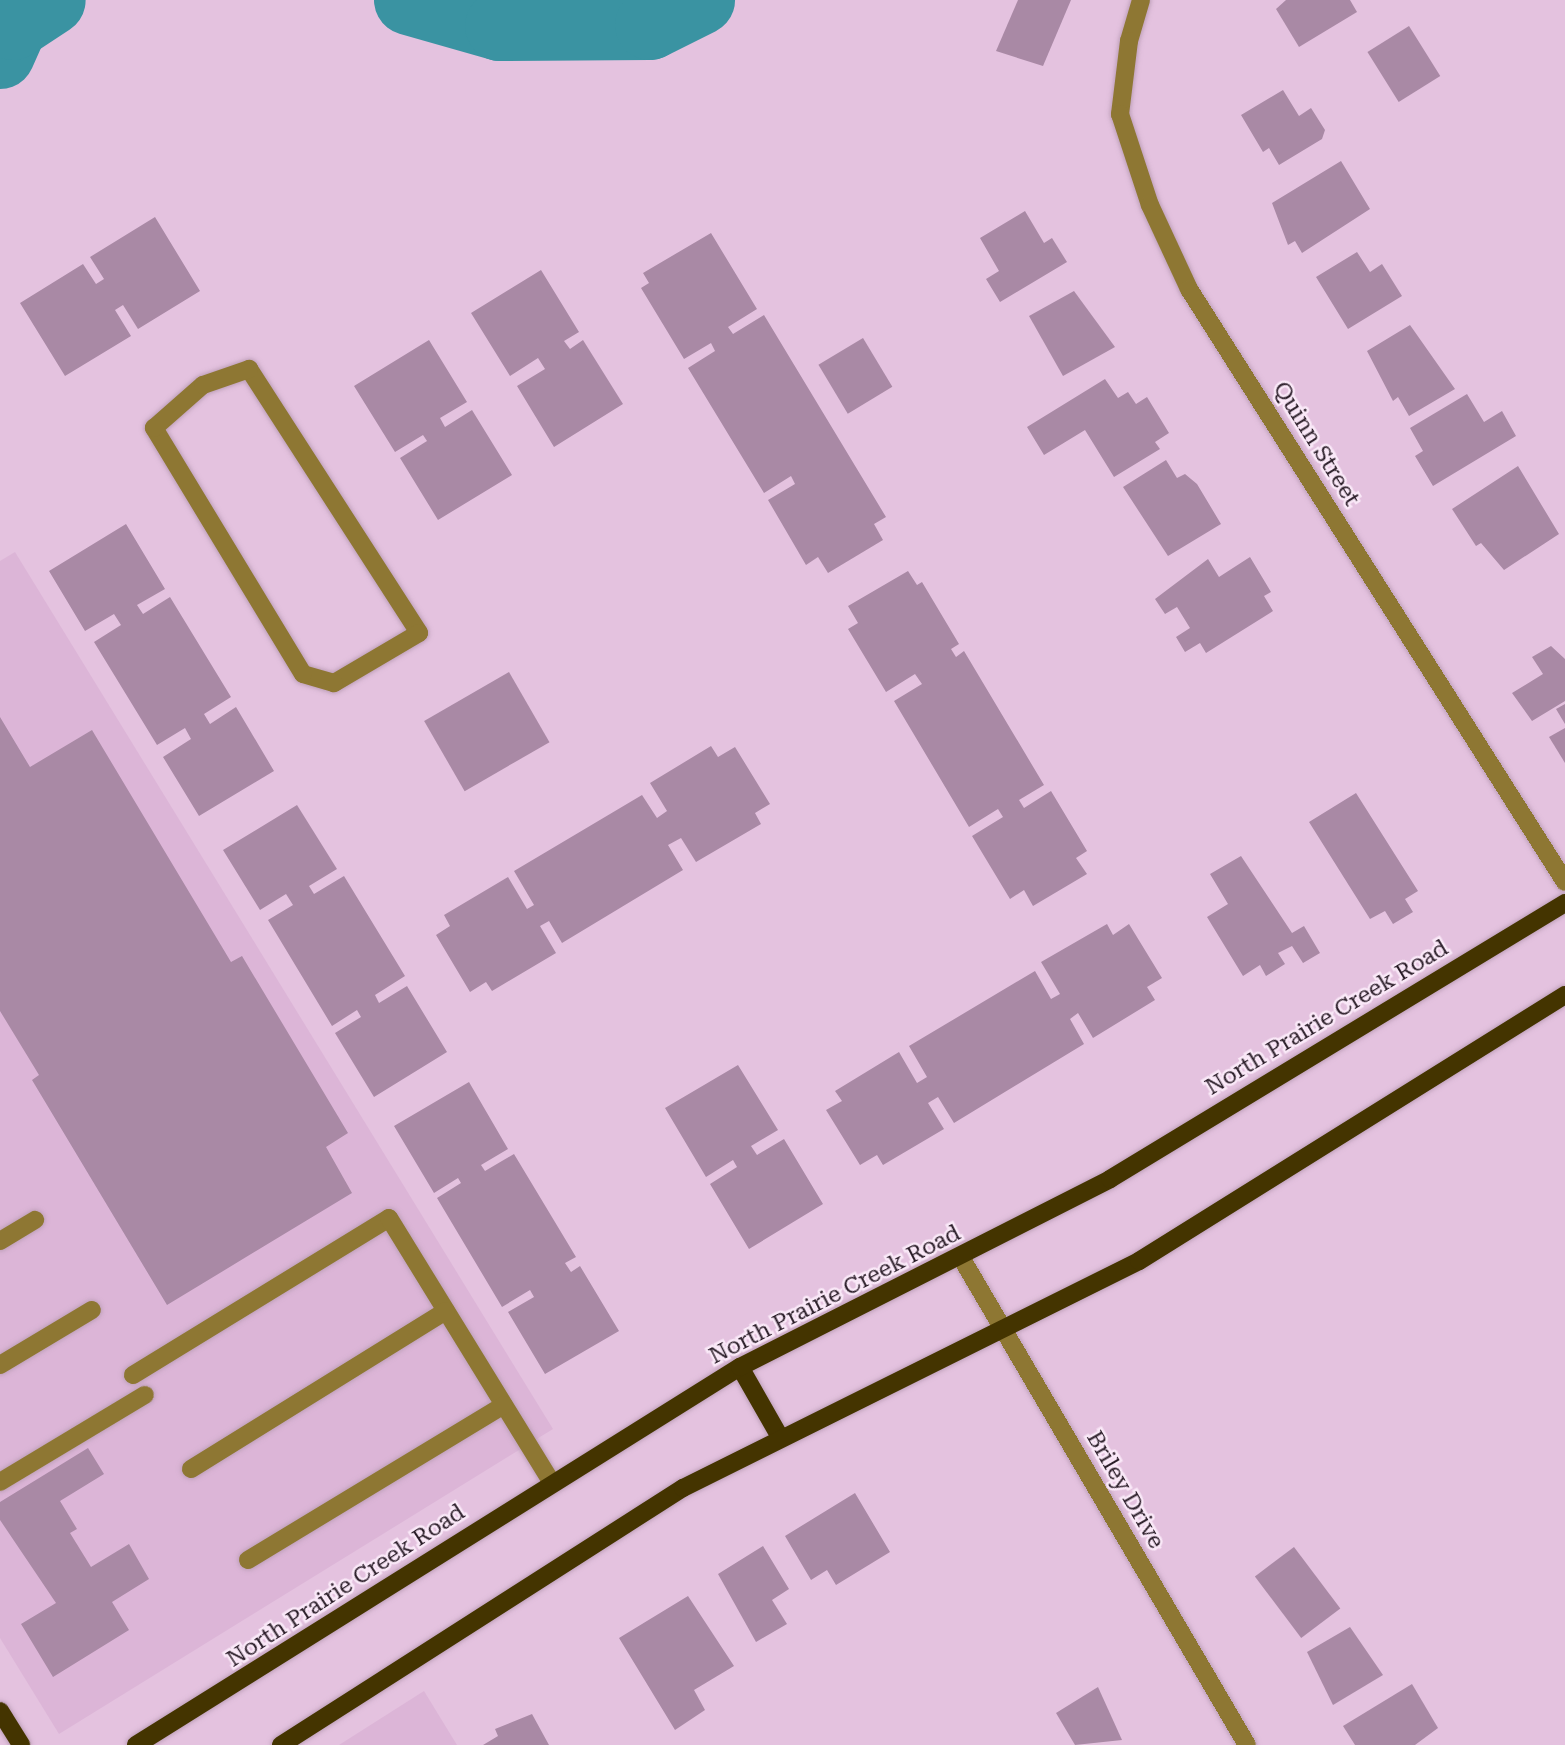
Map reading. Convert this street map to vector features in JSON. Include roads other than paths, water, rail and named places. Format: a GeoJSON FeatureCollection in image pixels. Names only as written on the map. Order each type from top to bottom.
{"type":"FeatureCollection","features":[{"type":"Feature","properties":{"kind":"main road","name":"North Prairie Creek Road"},"geometry":{"type":"LineString","coordinates":[[136,1745],[303,1645],[552,1482],[740,1367],[962,1258],[1110,1179],[1565,903]]}},
{"type":"Feature","properties":{"kind":"main road"},"geometry":{"type":"LineString","coordinates":[[281,1745],[683,1488],[780,1437],[1004,1332],[1139,1261],[1565,995]]}},
{"type":"Feature","properties":{"kind":"main road"},"geometry":{"type":"LineString","coordinates":[[740,1367],[780,1437]]}},
{"type":"Feature","properties":{"kind":"main road"},"geometry":{"type":"LineString","coordinates":[[0,1711],[21,1745]]}},
{"type":"Feature","properties":{"kind":"street","name":"Quinn Street"},"geometry":{"type":"LineString","coordinates":[[1141,0],[1120,114],[1150,205],[1189,289],[1565,882]]}},
{"type":"Feature","properties":{"kind":"street"},"geometry":{"type":"LineString","coordinates":[[248,369],[419,633],[334,683],[303,674],[155,428],[203,385],[248,369]]}},
{"type":"Feature","properties":{"kind":"street"},"geometry":{"type":"LineString","coordinates":[[132,1375],[389,1218],[552,1482]]}},
{"type":"Feature","properties":{"kind":"street"},"geometry":{"type":"LineString","coordinates":[[0,1241],[35,1220]]}},
{"type":"Feature","properties":{"kind":"street","name":"Briley Drive"},"geometry":{"type":"LineString","coordinates":[[962,1258],[1247,1745]]}},
{"type":"Feature","properties":{"kind":"street"},"geometry":{"type":"LineString","coordinates":[[0,1365],[92,1310]]}},
{"type":"Feature","properties":{"kind":"street"},"geometry":{"type":"LineString","coordinates":[[191,1469],[446,1311]]}},
{"type":"Feature","properties":{"kind":"street"},"geometry":{"type":"LineString","coordinates":[[0,1482],[145,1395]]}},
{"type":"Feature","properties":{"kind":"street"},"geometry":{"type":"LineString","coordinates":[[248,1560],[504,1405]]}},
{"type":"Feature","properties":{"kind":"waterway"},"geometry":{"type":"LineString","coordinates":[[0,54],[13,25],[51,0]]}},
{"type":"Feature","properties":{"kind":"waterway"},"geometry":{"type":"LineString","coordinates":[[409,0],[500,26],[650,25],[700,0]]}}]}
